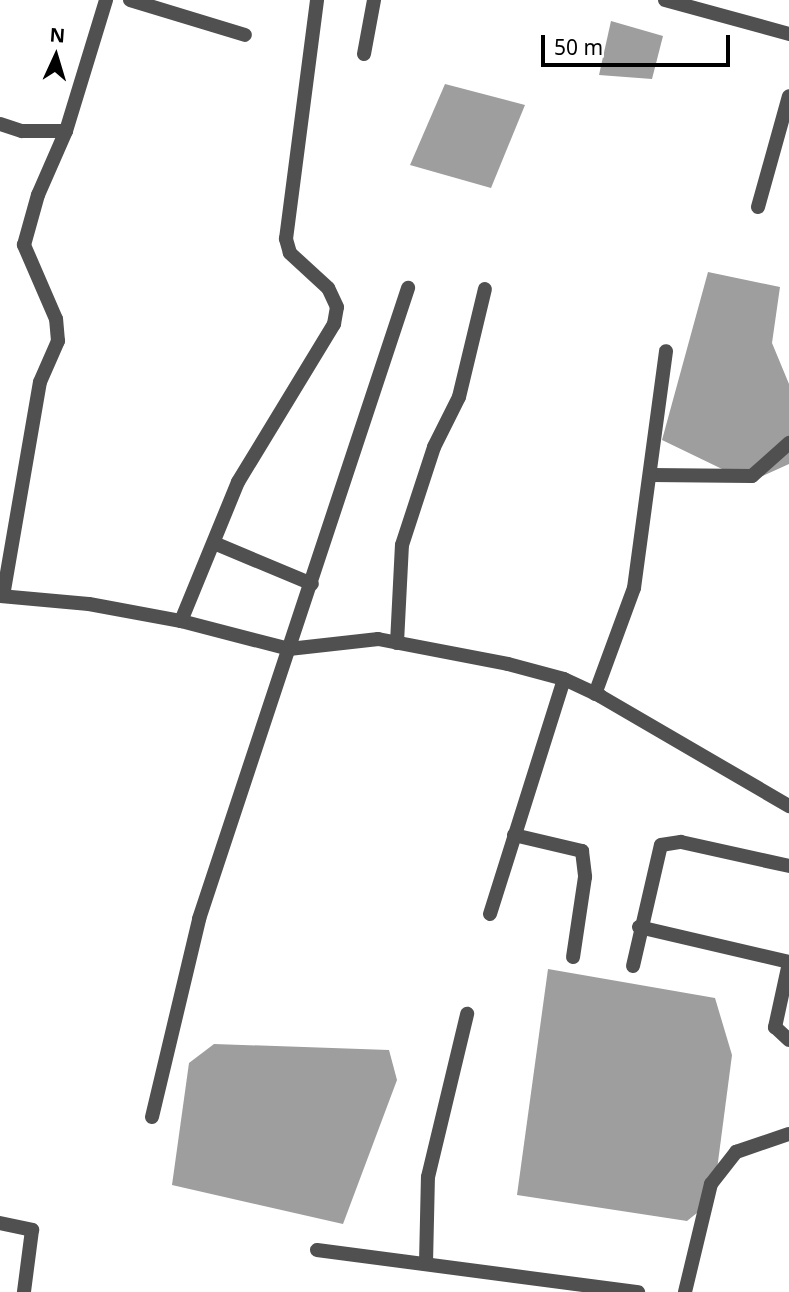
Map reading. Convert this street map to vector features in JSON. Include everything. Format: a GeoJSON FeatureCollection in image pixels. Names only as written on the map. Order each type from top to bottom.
{"type":"FeatureCollection","features":[{"type":"Feature","properties":{"kind":"street"},"geometry":{"type":"LineString","coordinates":[[106,0],[66,131],[38,195],[24,245],[56,319],[58,341],[40,382],[1,596],[89,604],[181,621],[289,649],[378,639],[508,664],[564,679],[595,694],[789,805]]}},
{"type":"Feature","properties":{"kind":"street"},"geometry":{"type":"LineString","coordinates":[[130,0],[245,35]]}},
{"type":"Feature","properties":{"kind":"street"},"geometry":{"type":"LineString","coordinates":[[181,621],[239,482],[334,324],[337,307],[328,288],[290,253],[286,239],[317,0]]}},
{"type":"Feature","properties":{"kind":"street"},"geometry":{"type":"LineString","coordinates":[[364,54],[374,0]]}},
{"type":"Feature","properties":{"kind":"street"},"geometry":{"type":"LineString","coordinates":[[665,0],[789,34]]}},
{"type":"Feature","properties":{"kind":"street"},"geometry":{"type":"LineString","coordinates":[[758,207],[789,96]]}},
{"type":"Feature","properties":{"kind":"street"},"geometry":{"type":"LineString","coordinates":[[0,124],[22,131],[66,131]]}},
{"type":"Feature","properties":{"kind":"street"},"geometry":{"type":"LineString","coordinates":[[152,1118],[199,919],[408,288]]}},
{"type":"Feature","properties":{"kind":"street"},"geometry":{"type":"LineString","coordinates":[[397,643],[402,545],[434,447],[459,397],[485,289]]}},
{"type":"Feature","properties":{"kind":"street"},"geometry":{"type":"LineString","coordinates":[[595,694],[634,588],[666,351]]}},
{"type":"Feature","properties":{"kind":"street"},"geometry":{"type":"LineString","coordinates":[[651,475],[752,475],[789,443]]}},
{"type":"Feature","properties":{"kind":"street"},"geometry":{"type":"LineString","coordinates":[[214,543],[312,584]]}},
{"type":"Feature","properties":{"kind":"street"},"geometry":{"type":"LineString","coordinates":[[491,914],[564,679]]}},
{"type":"Feature","properties":{"kind":"street"},"geometry":{"type":"LineString","coordinates":[[514,835],[582,851],[585,877],[573,957]]}},
{"type":"Feature","properties":{"kind":"street"},"geometry":{"type":"LineString","coordinates":[[633,966],[639,927],[661,845],[681,842],[789,866]]}},
{"type":"Feature","properties":{"kind":"street"},"geometry":{"type":"LineString","coordinates":[[639,927],[789,963],[775,1027],[789,1040]]}},
{"type":"Feature","properties":{"kind":"street"},"geometry":{"type":"LineString","coordinates":[[426,1263],[428,1177],[467,1014]]}},
{"type":"Feature","properties":{"kind":"street"},"geometry":{"type":"LineString","coordinates":[[685,1292],[711,1184],[736,1152],[789,1134]]}},
{"type":"Feature","properties":{"kind":"street"},"geometry":{"type":"LineString","coordinates":[[0,1223],[32,1230],[24,1292]]}},
{"type":"Feature","properties":{"kind":"street"},"geometry":{"type":"LineString","coordinates":[[317,1250],[638,1292]]}},
{"type":"Feature","properties":{"kind":"shaded area"},"geometry":{"type":"Polygon","coordinates":[[[611,21],[663,36],[652,79],[599,75],[611,21]]]}},
{"type":"Feature","properties":{"kind":"shaded area"},"geometry":{"type":"Polygon","coordinates":[[[445,84],[525,105],[491,188],[410,165],[445,84]]]}},
{"type":"Feature","properties":{"kind":"shaded area"},"geometry":{"type":"Polygon","coordinates":[[[708,272],[780,287],[772,343],[789,384],[789,464],[749,482],[662,440],[708,272]]]}},
{"type":"Feature","properties":{"kind":"shaded area"},"geometry":{"type":"Polygon","coordinates":[[[548,969],[715,998],[732,1055],[713,1200],[687,1221],[517,1195],[548,969]]]}},
{"type":"Feature","properties":{"kind":"shaded area"},"geometry":{"type":"Polygon","coordinates":[[[214,1044],[389,1050],[397,1080],[343,1224],[172,1185],[189,1063],[214,1044]]]}}]}
